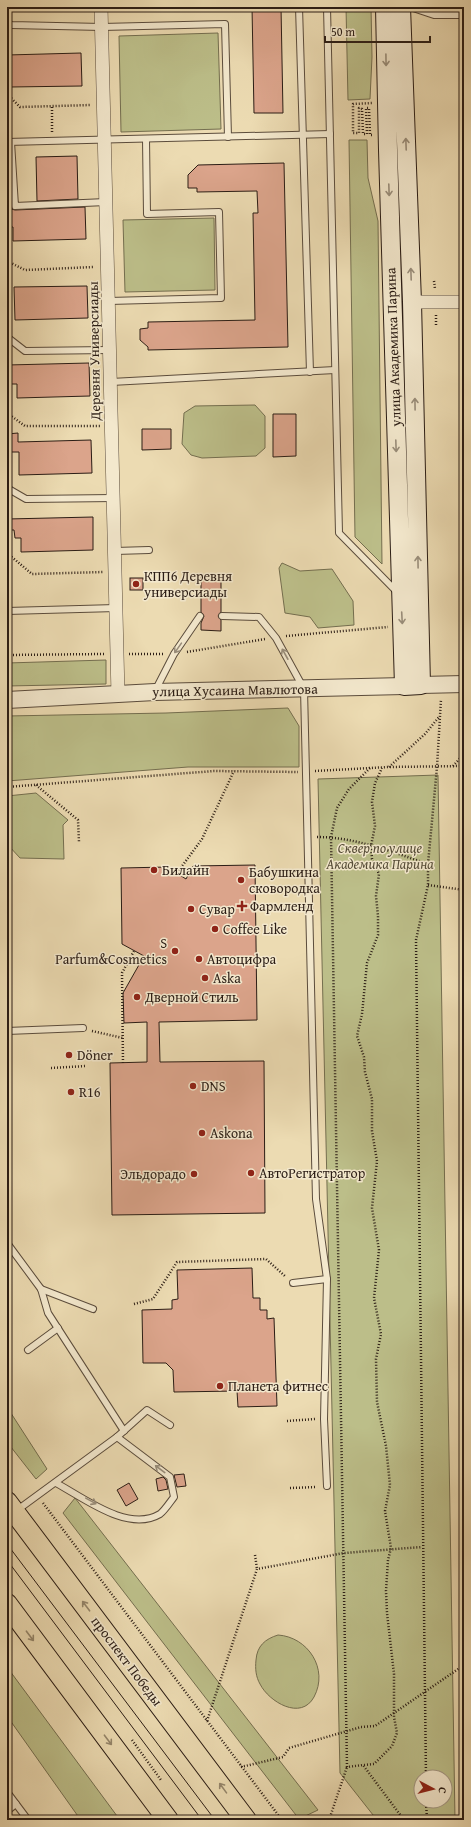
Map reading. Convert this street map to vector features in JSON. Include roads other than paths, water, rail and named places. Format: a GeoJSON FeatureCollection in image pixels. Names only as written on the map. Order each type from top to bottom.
{"type":"FeatureCollection","features":[{"type":"Feature","properties":{"kind":"main road","name":"улица Академика Парина"},"geometry":{"type":"LineString","coordinates":[[400,8],[412,302],[413,686]]}},
{"type":"Feature","properties":{"kind":"main road","name":"улица Академика Парина"},"geometry":{"type":"LineString","coordinates":[[400,8],[392,303],[401,595],[413,686]]}},
{"type":"Feature","properties":{"kind":"main road"},"geometry":{"type":"LineString","coordinates":[[392,303],[412,302]]}},
{"type":"Feature","properties":{"kind":"main road","name":"проспект Победы"},"geometry":{"type":"LineString","coordinates":[[11,1507],[246,1820]]}},
{"type":"Feature","properties":{"kind":"main road"},"geometry":{"type":"LineString","coordinates":[[7,1604],[168,1820]]}},
{"type":"Feature","properties":{"kind":"street","name":"Деревня Универсиады"},"geometry":{"type":"LineString","coordinates":[[102,7],[118,694]]}},
{"type":"Feature","properties":{"kind":"street"},"geometry":{"type":"LineString","coordinates":[[412,302],[464,302]]}},
{"type":"Feature","properties":{"kind":"street","name":"улица Хусаина Мавлютова"},"geometry":{"type":"LineString","coordinates":[[7,700],[155,692],[464,684]]}},
{"type":"Feature","properties":{"kind":"lane"},"geometry":{"type":"LineString","coordinates":[[299,7],[310,372]]}},
{"type":"Feature","properties":{"kind":"lane"},"geometry":{"type":"LineString","coordinates":[[326,7],[339,533],[401,595]]}},
{"type":"Feature","properties":{"kind":"lane"},"geometry":{"type":"LineString","coordinates":[[400,8],[434,15],[464,15]]}},
{"type":"Feature","properties":{"kind":"lane"},"geometry":{"type":"LineString","coordinates":[[7,22],[11,24],[102,27],[225,24],[228,137]]}},
{"type":"Feature","properties":{"kind":"lane"},"geometry":{"type":"LineString","coordinates":[[106,202],[15,206],[10,180],[9,142],[330,134]]}},
{"type":"Feature","properties":{"kind":"lane"},"geometry":{"type":"LineString","coordinates":[[109,301],[221,298],[219,212],[147,214],[146,139]]}},
{"type":"Feature","properties":{"kind":"lane"},"geometry":{"type":"LineString","coordinates":[[7,337],[25,351],[110,350]]}},
{"type":"Feature","properties":{"kind":"lane"},"geometry":{"type":"LineString","coordinates":[[111,382],[335,370]]}},
{"type":"Feature","properties":{"kind":"lane"},"geometry":{"type":"LineString","coordinates":[[7,488],[26,499],[114,498]]}},
{"type":"Feature","properties":{"kind":"lane"},"geometry":{"type":"LineString","coordinates":[[115,551],[150,550]]}},
{"type":"Feature","properties":{"kind":"lane"},"geometry":{"type":"LineString","coordinates":[[7,611],[116,608]]}},
{"type":"Feature","properties":{"kind":"lane"},"geometry":{"type":"LineString","coordinates":[[155,692],[174,654],[200,616]]}},
{"type":"Feature","properties":{"kind":"lane"},"geometry":{"type":"LineString","coordinates":[[222,616],[259,617],[276,638],[304,689],[316,1199],[327,1279],[324,1419],[327,1486]]}},
{"type":"Feature","properties":{"kind":"lane"},"geometry":{"type":"LineString","coordinates":[[7,1031],[84,1028]]}},
{"type":"Feature","properties":{"kind":"lane"},"geometry":{"type":"LineString","coordinates":[[7,1243],[41,1289],[48,1313],[124,1431]]}},
{"type":"Feature","properties":{"kind":"lane"},"geometry":{"type":"LineString","coordinates":[[292,1283],[327,1279]]}},
{"type":"Feature","properties":{"kind":"lane"},"geometry":{"type":"LineString","coordinates":[[41,1289],[93,1309]]}},
{"type":"Feature","properties":{"kind":"lane"},"geometry":{"type":"LineString","coordinates":[[28,1350],[58,1328]]}},
{"type":"Feature","properties":{"kind":"lane"},"geometry":{"type":"LineString","coordinates":[[11,1507],[56,1483],[124,1431],[147,1410],[170,1425]]}},
{"type":"Feature","properties":{"kind":"lane"},"geometry":{"type":"LineString","coordinates":[[56,1483],[118,1517],[141,1520],[160,1513],[174,1497],[170,1477],[117,1436]]}},
{"type":"Feature","properties":{"kind":"lane"},"geometry":{"type":"LineString","coordinates":[[7,1792],[28,1820]]}},
{"type":"Feature","properties":{"kind":"lane"},"geometry":{"type":"LineString","coordinates":[[7,1811],[16,1804]]}},
{"type":"Feature","properties":{"kind":"tram line"},"geometry":{"type":"LineString","coordinates":[[7,1544],[215,1820]]}},
{"type":"Feature","properties":{"kind":"tram line"},"geometry":{"type":"LineString","coordinates":[[7,1560],[202,1820]]}},
{"type":"Feature","properties":{"kind":"place","name":"КПП6 Деревня универсиады"},"geometry":{"type":"Point","coordinates":[136,584]}},
{"type":"Feature","properties":{"kind":"place","name":"Билайн"},"geometry":{"type":"Point","coordinates":[154,870]}},
{"type":"Feature","properties":{"kind":"place","name":"Бабушкина сковородка"},"geometry":{"type":"Point","coordinates":[241,880]}},
{"type":"Feature","properties":{"kind":"place","name":"Фармленд"},"geometry":{"type":"Point","coordinates":[242,906]}},
{"type":"Feature","properties":{"kind":"place","name":"Сувар"},"geometry":{"type":"Point","coordinates":[191,909]}},
{"type":"Feature","properties":{"kind":"place","name":"Coffee Like"},"geometry":{"type":"Point","coordinates":[215,929]}},
{"type":"Feature","properties":{"kind":"place","name":"S Parfum&Cosmetics"},"geometry":{"type":"Point","coordinates":[175,951]}},
{"type":"Feature","properties":{"kind":"place","name":"Автоцифра"},"geometry":{"type":"Point","coordinates":[199,959]}},
{"type":"Feature","properties":{"kind":"place","name":"Aska"},"geometry":{"type":"Point","coordinates":[205,978]}},
{"type":"Feature","properties":{"kind":"place","name":"Дверной Стиль"},"geometry":{"type":"Point","coordinates":[137,997]}},
{"type":"Feature","properties":{"kind":"place","name":"Döner"},"geometry":{"type":"Point","coordinates":[69,1055]}},
{"type":"Feature","properties":{"kind":"place","name":"DNS"},"geometry":{"type":"Point","coordinates":[193,1086]}},
{"type":"Feature","properties":{"kind":"place","name":"R16"},"geometry":{"type":"Point","coordinates":[71,1092]}},
{"type":"Feature","properties":{"kind":"place","name":"Askona"},"geometry":{"type":"Point","coordinates":[202,1133]}},
{"type":"Feature","properties":{"kind":"place","name":"АвтоРегистратор"},"geometry":{"type":"Point","coordinates":[251,1173]}},
{"type":"Feature","properties":{"kind":"place","name":"Эльдорадо"},"geometry":{"type":"Point","coordinates":[194,1174]}},
{"type":"Feature","properties":{"kind":"place","name":"Планета фитнес"},"geometry":{"type":"Point","coordinates":[220,1386]}},
{"type":"Feature","properties":{"kind":"park label","name":"Сквер по улице Академика Парина"},"geometry":{"type":"Point","coordinates":[380,856]}}]}
